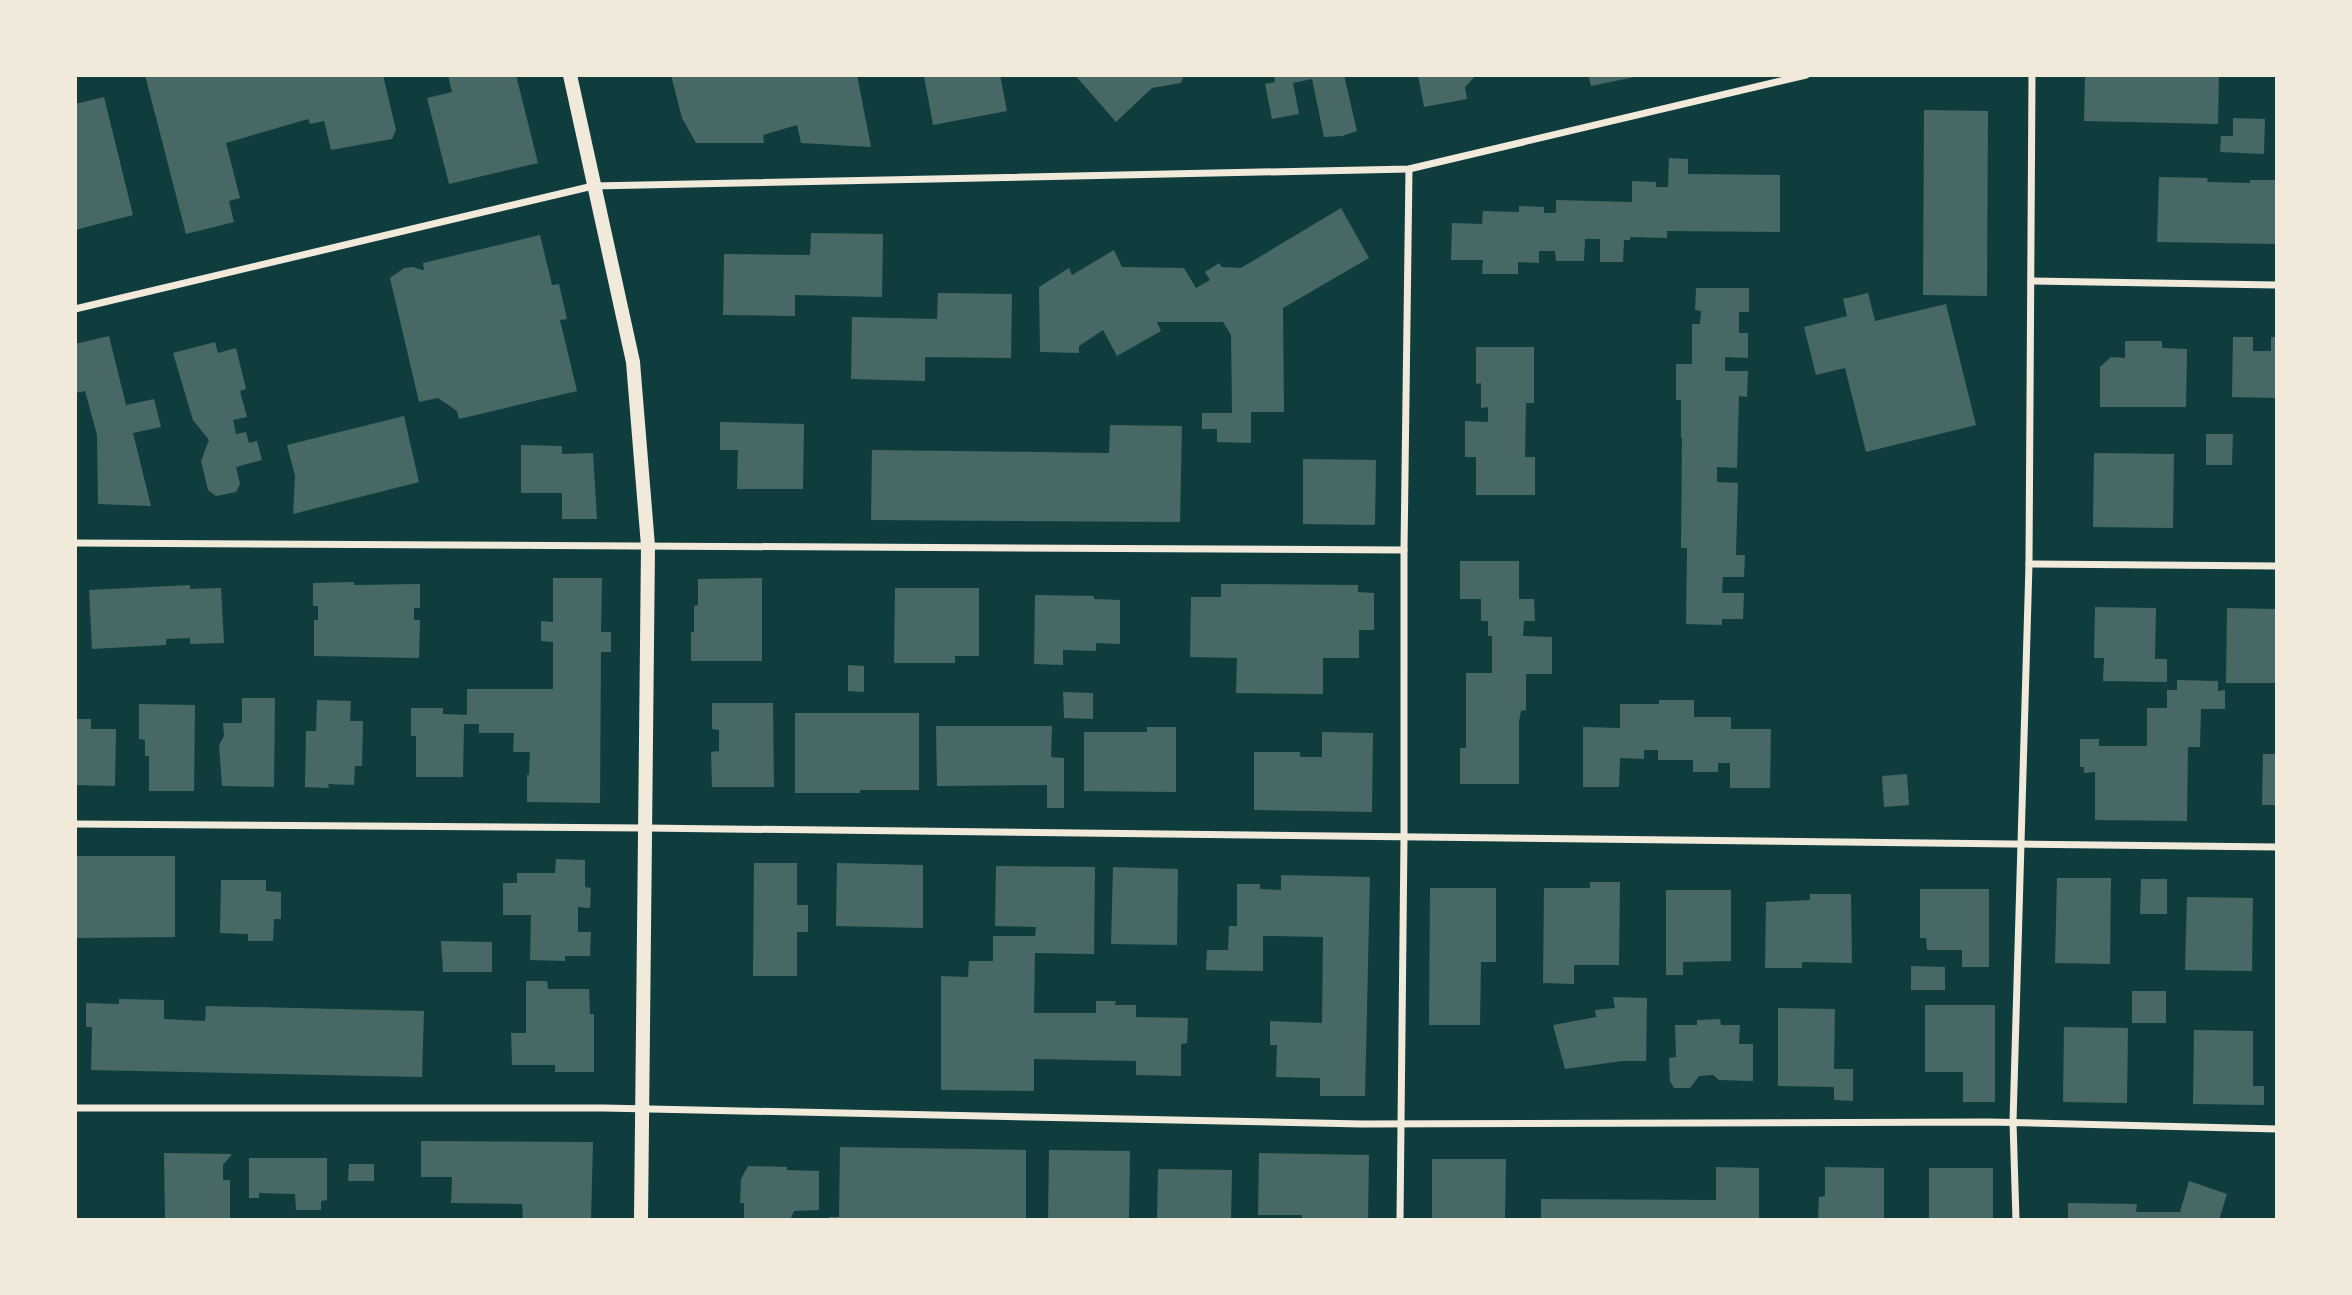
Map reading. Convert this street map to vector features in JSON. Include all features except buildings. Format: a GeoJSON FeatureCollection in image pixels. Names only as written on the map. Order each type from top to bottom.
{"type":"FeatureCollection","features":[{"type":"Feature","properties":{"kind":"main road"},"geometry":{"type":"LineString","coordinates":[[570,75],[633,362],[648,547],[641,1220]]}},
{"type":"Feature","properties":{"kind":"street"},"geometry":{"type":"LineString","coordinates":[[75,309],[593,186],[1409,169],[1805,75]]}},
{"type":"Feature","properties":{"kind":"street"},"geometry":{"type":"LineString","coordinates":[[2016,1220],[2013,1122],[2028,564],[2032,75]]}},
{"type":"Feature","properties":{"kind":"street"},"geometry":{"type":"LineString","coordinates":[[1400,1220],[1409,169]]}},
{"type":"Feature","properties":{"kind":"street"},"geometry":{"type":"LineString","coordinates":[[2031,281],[2277,285]]}},
{"type":"Feature","properties":{"kind":"street"},"geometry":{"type":"LineString","coordinates":[[75,543],[1404,550]]}},
{"type":"Feature","properties":{"kind":"street"},"geometry":{"type":"LineString","coordinates":[[2028,564],[2277,566]]}},
{"type":"Feature","properties":{"kind":"street"},"geometry":{"type":"LineString","coordinates":[[75,824],[2277,847]]}},
{"type":"Feature","properties":{"kind":"street"},"geometry":{"type":"LineString","coordinates":[[75,1108],[643,1108],[1401,1124],[2013,1122],[2277,1129]]}}]}
